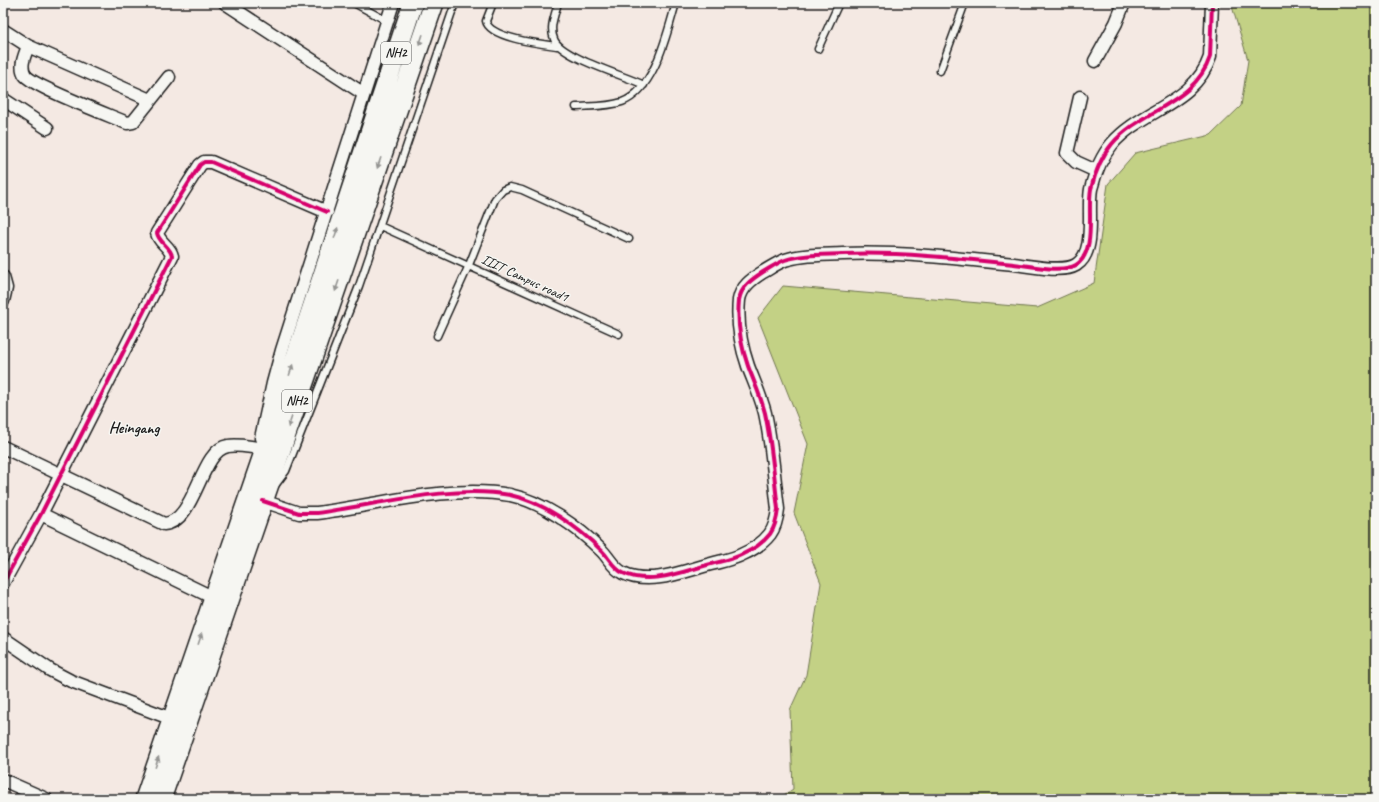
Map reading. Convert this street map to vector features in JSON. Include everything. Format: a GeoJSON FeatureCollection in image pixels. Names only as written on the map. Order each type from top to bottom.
{"type":"FeatureCollection","features":[{"type":"Feature","properties":{"kind":"highway","name":"NH2"},"geometry":{"type":"LineString","coordinates":[[161,799],[259,499],[413,3]]}},
{"type":"Feature","properties":{"kind":"highway","name":"NH2"},"geometry":{"type":"LineString","coordinates":[[145,799],[214,598],[259,499],[434,3]]}},
{"type":"Feature","properties":{"kind":"street"},"geometry":{"type":"LineString","coordinates":[[225,3],[364,94]]}},
{"type":"Feature","properties":{"kind":"street"},"geometry":{"type":"LineString","coordinates":[[393,3],[272,383],[259,448],[259,499],[299,513],[317,513],[429,496],[485,492],[522,498],[544,508],[583,535],[602,552],[617,569],[633,576],[647,578],[667,576],[742,555],[769,535],[775,524],[778,509],[765,413],[744,353],[740,328],[740,298],[745,287],[756,276],[786,260],[815,255],[887,252],[954,257],[1052,268],[1077,265],[1088,247],[1090,238],[1089,206],[1096,171],[1112,145],[1124,132],[1136,122],[1174,101],[1199,78],[1210,57],[1212,3]]}},
{"type":"Feature","properties":{"kind":"street"},"geometry":{"type":"LineString","coordinates":[[1095,61],[1116,23],[1124,3]]}},
{"type":"Feature","properties":{"kind":"street"},"geometry":{"type":"LineString","coordinates":[[3,30],[28,46],[150,100]]}},
{"type":"Feature","properties":{"kind":"street"},"geometry":{"type":"LineString","coordinates":[[28,46],[22,65],[25,76],[40,85],[127,123],[133,122],[169,77]]}},
{"type":"Feature","properties":{"kind":"street"},"geometry":{"type":"LineString","coordinates":[[1080,97],[1067,153],[1076,162],[1096,171]]}},
{"type":"Feature","properties":{"kind":"street"},"geometry":{"type":"LineString","coordinates":[[3,100],[47,128]]}},
{"type":"Feature","properties":{"kind":"street"},"geometry":{"type":"LineString","coordinates":[[3,583],[41,514],[172,256],[171,252],[158,238],[157,233],[200,165],[204,162],[211,162],[327,212]]}},
{"type":"Feature","properties":{"kind":"street"},"geometry":{"type":"LineString","coordinates":[[3,277],[6,288],[3,300]]}},
{"type":"Feature","properties":{"kind":"street"},"geometry":{"type":"LineString","coordinates":[[3,446],[164,524],[171,524],[179,518],[204,473],[221,448],[228,446],[259,448]]}},
{"type":"Feature","properties":{"kind":"street"},"geometry":{"type":"LineString","coordinates":[[41,514],[214,598]]}},
{"type":"Feature","properties":{"kind":"street"},"geometry":{"type":"LineString","coordinates":[[3,638],[50,670],[71,682],[172,719]]}},
{"type":"Feature","properties":{"kind":"street"},"geometry":{"type":"LineString","coordinates":[[3,780],[46,799]]}},
{"type":"Feature","properties":{"kind":"lane"},"geometry":{"type":"LineString","coordinates":[[354,3],[387,21]]}},
{"type":"Feature","properties":{"kind":"lane"},"geometry":{"type":"LineString","coordinates":[[259,499],[280,482],[286,471],[359,286],[455,3]]}},
{"type":"Feature","properties":{"kind":"lane"},"geometry":{"type":"LineString","coordinates":[[493,3],[486,21],[490,27],[505,35],[530,42],[557,46],[573,56],[644,85]]}},
{"type":"Feature","properties":{"kind":"lane"},"geometry":{"type":"LineString","coordinates":[[557,46],[552,31],[558,3]]}},
{"type":"Feature","properties":{"kind":"lane"},"geometry":{"type":"LineString","coordinates":[[576,107],[608,105],[623,102],[635,94],[644,85],[652,72],[676,3]]}},
{"type":"Feature","properties":{"kind":"lane"},"geometry":{"type":"LineString","coordinates":[[818,49],[839,3]]}},
{"type":"Feature","properties":{"kind":"lane"},"geometry":{"type":"LineString","coordinates":[[940,71],[965,3]]}},
{"type":"Feature","properties":{"kind":"lane","name":"IIIT Campus road1"},"geometry":{"type":"LineString","coordinates":[[619,334],[469,265],[495,199],[503,190],[510,188],[522,190],[629,239]]}},
{"type":"Feature","properties":{"kind":"lane"},"geometry":{"type":"LineString","coordinates":[[380,226],[469,265],[437,336]]}},
{"type":"Feature","properties":{"kind":"green space"},"geometry":{"type":"Polygon","coordinates":[[[1231,3],[1376,3],[1376,799],[778,799],[793,789],[790,710],[806,675],[821,583],[794,513],[808,444],[758,318],[783,286],[1037,308],[1094,283],[1108,184],[1135,153],[1211,135],[1241,106],[1248,60],[1231,3]]]}},
{"type":"Feature","properties":{"kind":"cycle path"},"geometry":{"type":"LineString","coordinates":[[263,501],[299,513],[317,513],[414,497],[463,492],[487,492],[522,498],[547,509],[593,542],[620,571],[633,577],[656,578],[667,576],[739,556],[754,548],[770,534],[776,522],[778,509],[765,413],[748,366],[740,333],[739,300],[745,287],[759,275],[782,261],[813,255],[865,254],[929,256],[1055,269],[1076,265],[1083,259],[1087,251],[1090,230],[1091,189],[1102,160],[1108,149],[1124,132],[1180,96],[1203,73],[1210,57],[1212,3]]}},
{"type":"Feature","properties":{"kind":"cycle path"},"geometry":{"type":"LineString","coordinates":[[3,583],[41,514],[172,256],[157,233],[200,165],[204,162],[211,162],[327,212]]}},
{"type":"Feature","properties":{"kind":"district","name":"Heingang"},"geometry":{"type":"Point","coordinates":[134,428]}}]}
